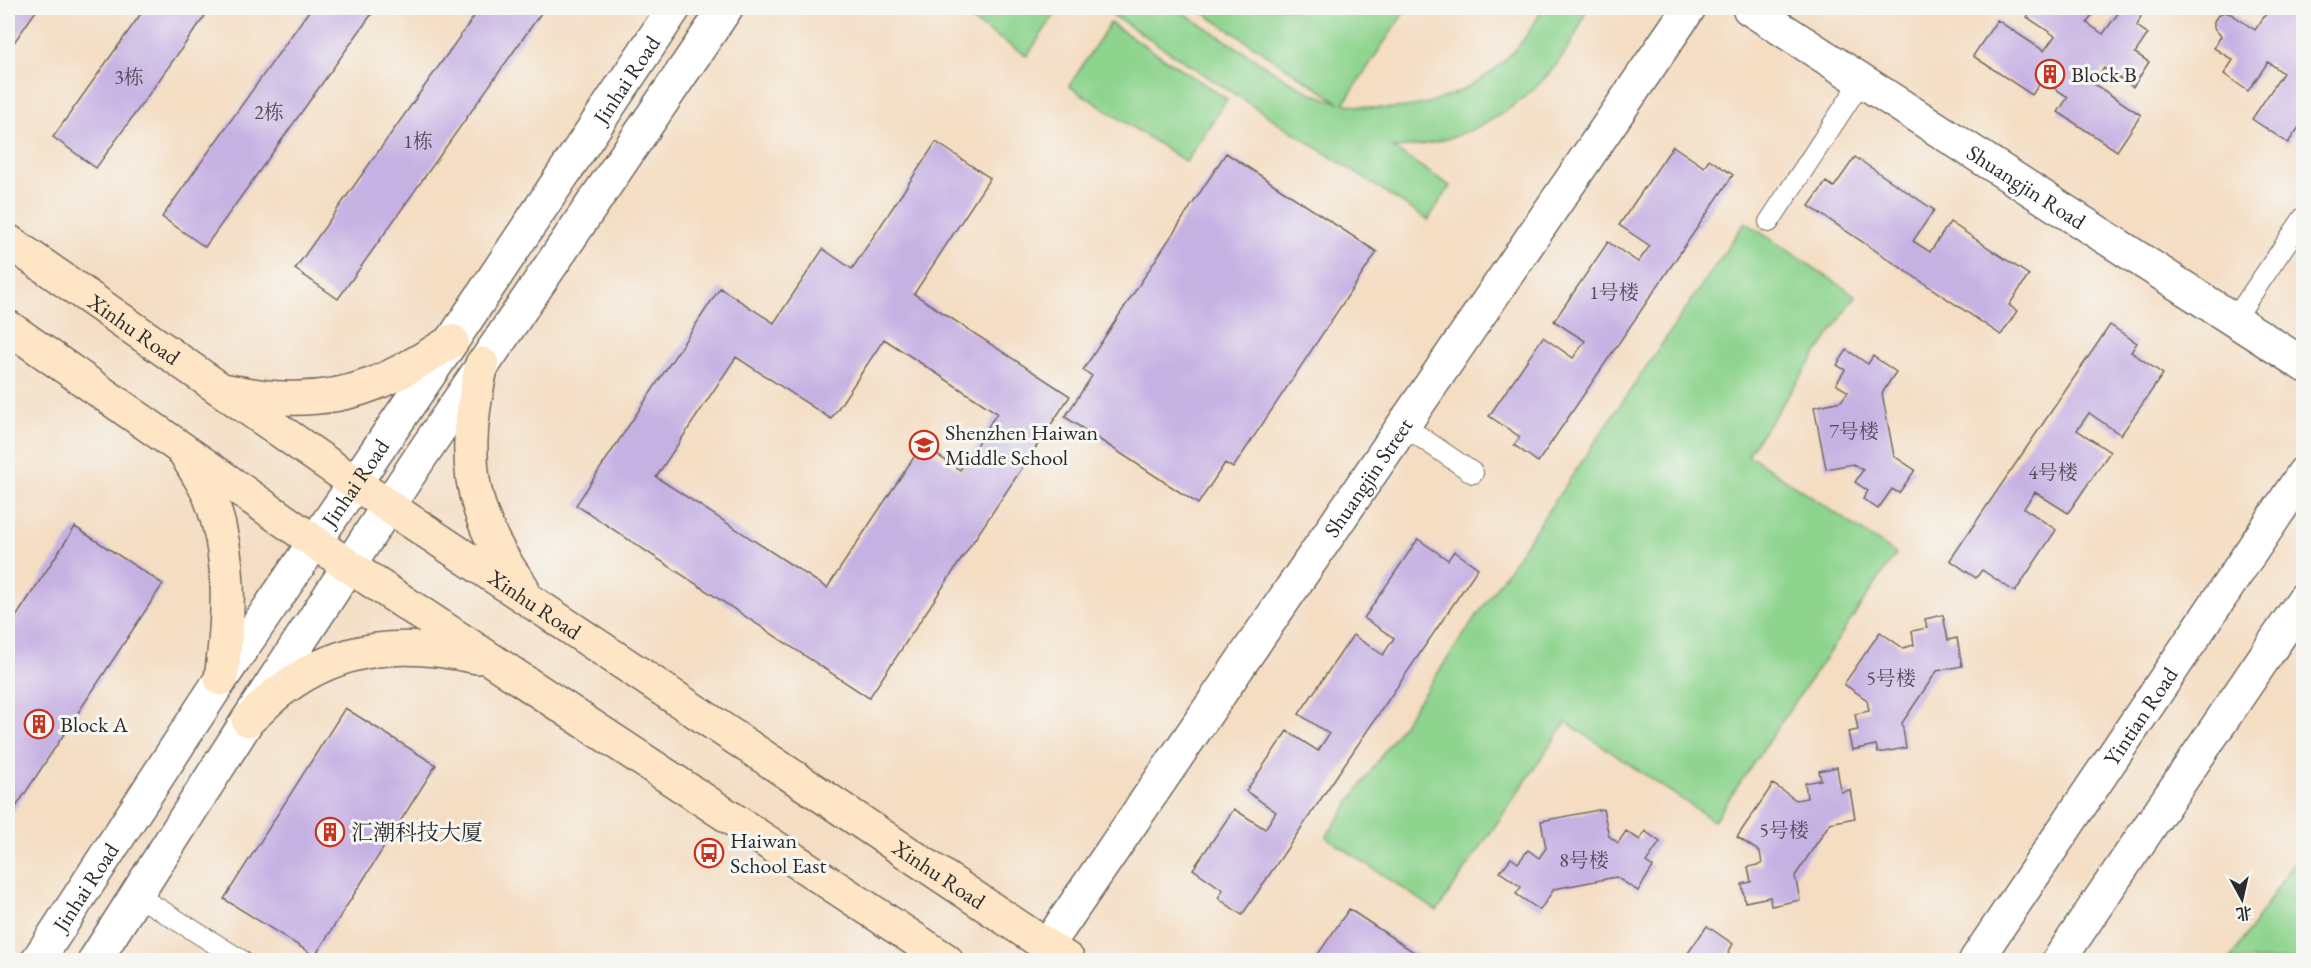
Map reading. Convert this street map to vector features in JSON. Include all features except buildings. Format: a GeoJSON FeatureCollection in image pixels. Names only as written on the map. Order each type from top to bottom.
{"type":"FeatureCollection","features":[{"type":"Feature","properties":{"kind":"main road","name":"Xinhu Road"},"geometry":{"type":"LineString","coordinates":[[8,241],[388,506],[1058,953]]}},
{"type":"Feature","properties":{"kind":"main road"},"geometry":{"type":"LineString","coordinates":[[8,327],[349,566],[946,960]]}},
{"type":"Feature","properties":{"kind":"main road"},"geometry":{"type":"LineString","coordinates":[[220,390],[282,399],[319,398],[349,393],[380,383],[405,371],[452,341]]}},
{"type":"Feature","properties":{"kind":"main road"},"geometry":{"type":"LineString","coordinates":[[482,363],[470,430],[474,489],[482,516],[502,560],[534,603]]}},
{"type":"Feature","properties":{"kind":"main road"},"geometry":{"type":"LineString","coordinates":[[183,450],[209,494],[219,525],[225,556],[228,625],[221,679]]}},
{"type":"Feature","properties":{"kind":"main road"},"geometry":{"type":"LineString","coordinates":[[248,720],[281,690],[307,672],[332,660],[361,651],[393,647],[420,647],[452,651],[490,660]]}},
{"type":"Feature","properties":{"kind":"street","name":"Jinhai Road"},"geometry":{"type":"LineString","coordinates":[[38,960],[221,679],[356,483],[675,8]]}},
{"type":"Feature","properties":{"kind":"street","name":"Jinhai Road"},"geometry":{"type":"LineString","coordinates":[[95,960],[138,896],[248,720],[482,363],[726,8]]}},
{"type":"Feature","properties":{"kind":"street","name":"Shuangjin Street"},"geometry":{"type":"LineString","coordinates":[[1058,953],[1403,425],[1689,8]]}},
{"type":"Feature","properties":{"kind":"street","name":"Shuangjin Road"},"geometry":{"type":"LineString","coordinates":[[1749,8],[2304,365]]}},
{"type":"Feature","properties":{"kind":"street","name":"Yintian Road"},"geometry":{"type":"LineString","coordinates":[[1976,960],[2304,472]]}},
{"type":"Feature","properties":{"kind":"street"},"geometry":{"type":"LineString","coordinates":[[2059,960],[2304,599]]}},
{"type":"Feature","properties":{"kind":"lane"},"geometry":{"type":"LineString","coordinates":[[1769,222],[1862,80]]}},
{"type":"Feature","properties":{"kind":"lane"},"geometry":{"type":"LineString","coordinates":[[2234,320],[2304,218]]}},
{"type":"Feature","properties":{"kind":"lane"},"geometry":{"type":"LineString","coordinates":[[1403,425],[1473,473]]}},
{"type":"Feature","properties":{"kind":"lane"},"geometry":{"type":"LineString","coordinates":[[138,896],[241,960]]}},
{"type":"Feature","properties":{"kind":"green space"},"geometry":{"type":"Polygon","coordinates":[[[952,8],[1059,8],[1027,56],[952,8]]]}},
{"type":"Feature","properties":{"kind":"green space"},"geometry":{"type":"Polygon","coordinates":[[[1102,8],[1176,8],[1287,80],[1314,94],[1340,103],[1196,8],[1407,8],[1344,103],[1389,108],[1434,101],[1477,82],[1517,48],[1543,8],[1587,8],[1574,37],[1557,64],[1536,87],[1511,107],[1484,124],[1455,136],[1424,144],[1393,148],[1450,186],[1428,220],[1102,8]]]}},
{"type":"Feature","properties":{"kind":"green space"},"geometry":{"type":"Polygon","coordinates":[[[1110,23],[1227,99],[1186,162],[1069,86],[1110,23]]]}},
{"type":"Feature","properties":{"kind":"green space"},"geometry":{"type":"Polygon","coordinates":[[[1745,222],[1856,296],[1748,454],[1896,554],[1714,821],[1566,722],[1437,911],[1326,837],[1745,222]]]}},
{"type":"Feature","properties":{"kind":"green space"},"geometry":{"type":"Polygon","coordinates":[[[2303,849],[2303,960],[2230,960],[2303,849]]]}},
{"type":"Feature","properties":{"kind":"place","name":"Block B"},"geometry":{"type":"Point","coordinates":[2050,74]}},
{"type":"Feature","properties":{"kind":"place","name":"Shenzhen Haiwan Middle School"},"geometry":{"type":"Point","coordinates":[924,445]}},
{"type":"Feature","properties":{"kind":"place","name":"Block A"},"geometry":{"type":"Point","coordinates":[39,724]}},
{"type":"Feature","properties":{"kind":"place","name":"汇潮科技大厦"},"geometry":{"type":"Point","coordinates":[330,832]}},
{"type":"Feature","properties":{"kind":"place","name":"Haiwan School East"},"geometry":{"type":"Point","coordinates":[709,853]}}]}
